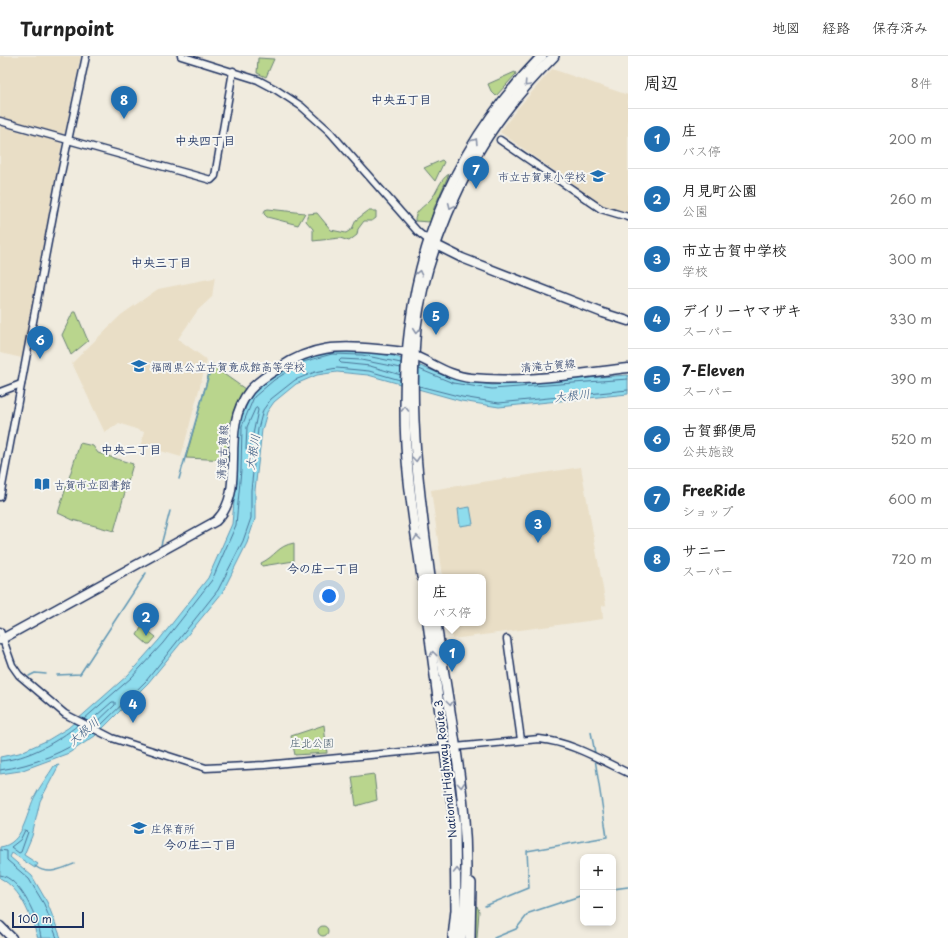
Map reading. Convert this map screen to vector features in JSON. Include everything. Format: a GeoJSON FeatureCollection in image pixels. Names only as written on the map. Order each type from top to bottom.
{"type":"FeatureCollection","features":[{"type":"Feature","properties":{"kind":"highway"},"geometry":{"type":"LineString","coordinates":[[422,574],[409,478],[409,391],[414,293],[428,240],[442,202],[474,140],[496,109],[542,56]]}},
{"type":"Feature","properties":{"kind":"highway"},"geometry":{"type":"LineString","coordinates":[[410,357],[422,295],[436,246],[450,207],[482,146],[520,93],[554,56]]}},
{"type":"Feature","properties":{"kind":"highway"},"geometry":{"type":"LineString","coordinates":[[409,391],[416,471],[430,574]]}},
{"type":"Feature","properties":{"kind":"highway","name":"National Highway Route 3"},"geometry":{"type":"LineString","coordinates":[[428,626],[456,826],[456,910],[453,938]]}},
{"type":"Feature","properties":{"kind":"highway","name":"National Highway Route 3"},"geometry":{"type":"LineString","coordinates":[[436,626],[461,783],[466,864],[462,938]]}},
{"type":"Feature","properties":{"kind":"highway"},"geometry":{"type":"LineString","coordinates":[[466,864],[471,883],[470,938]]}},
{"type":"Feature","properties":{"kind":"main road"},"geometry":{"type":"LineString","coordinates":[[428,240],[436,246],[494,271],[628,321]]}},
{"type":"Feature","properties":{"kind":"main road","name":"清滝古賀線"},"geometry":{"type":"LineString","coordinates":[[1,637],[216,521],[226,509],[231,492],[232,437],[239,409],[251,389],[273,371],[300,356],[328,347],[354,346],[410,357],[457,375],[493,380],[628,368]]}},
{"type":"Feature","properties":{"kind":"main road"},"geometry":{"type":"LineString","coordinates":[[0,926],[12,938]]}},
{"type":"Feature","properties":{"kind":"street"},"geometry":{"type":"LineString","coordinates":[[0,497],[68,140],[86,56]]}},
{"type":"Feature","properties":{"kind":"street"},"geometry":{"type":"LineString","coordinates":[[181,56],[233,71],[275,89],[310,113],[330,132],[418,232],[428,240]]}},
{"type":"Feature","properties":{"kind":"street"},"geometry":{"type":"LineString","coordinates":[[0,121],[206,179],[214,179],[233,71]]}},
{"type":"Feature","properties":{"kind":"street"},"geometry":{"type":"LineString","coordinates":[[500,140],[601,209],[628,217]]}},
{"type":"Feature","properties":{"kind":"street"},"geometry":{"type":"LineString","coordinates":[[0,392],[22,384]]}},
{"type":"Feature","properties":{"kind":"street"},"geometry":{"type":"LineString","coordinates":[[1,637],[12,665],[19,676],[65,714],[100,732],[124,742],[214,769],[539,739],[562,743],[628,773]]}},
{"type":"Feature","properties":{"kind":"street"},"geometry":{"type":"LineString","coordinates":[[507,639],[521,740]]}},
{"type":"Feature","properties":{"kind":"shaded area"},"geometry":{"type":"Polygon","coordinates":[[[0,56],[81,56],[65,133],[62,134],[0,117],[0,56]]]}},
{"type":"Feature","properties":{"kind":"shaded area"},"geometry":{"type":"Polygon","coordinates":[[[552,69],[628,95],[628,213],[605,207],[500,132],[517,109],[552,69]]]}},
{"type":"Feature","properties":{"kind":"shaded area"},"geometry":{"type":"Polygon","coordinates":[[[0,126],[60,142],[62,145],[22,358],[0,353],[0,126]]]}},
{"type":"Feature","properties":{"kind":"shaded area","name":"福岡県公立古賀竟成館高等学校"},"geometry":{"type":"Polygon","coordinates":[[[215,276],[212,297],[198,310],[178,339],[207,360],[181,457],[141,445],[144,432],[119,423],[105,433],[72,363],[121,315],[158,289],[214,278],[215,276]]]}},
{"type":"Feature","properties":{"kind":"shaded area"},"geometry":{"type":"Polygon","coordinates":[[[581,467],[606,605],[602,606],[603,619],[452,639],[450,626],[486,626],[486,574],[443,574],[431,490],[581,467]]]}},
{"type":"Feature","properties":{"kind":"green space"},"geometry":{"type":"Polygon","coordinates":[[[258,58],[274,59],[266,77],[257,73],[258,58]]]}},
{"type":"Feature","properties":{"kind":"green space"},"geometry":{"type":"Polygon","coordinates":[[[515,72],[516,74],[496,96],[491,91],[488,84],[515,72]]]}},
{"type":"Feature","properties":{"kind":"green space"},"geometry":{"type":"Polygon","coordinates":[[[442,160],[444,162],[435,181],[424,168],[442,160]]]}},
{"type":"Feature","properties":{"kind":"green space"},"geometry":{"type":"Polygon","coordinates":[[[449,174],[434,208],[430,222],[415,221],[416,214],[433,197],[443,179],[449,174]]]}},
{"type":"Feature","properties":{"kind":"green space"},"geometry":{"type":"Polygon","coordinates":[[[268,209],[305,213],[298,225],[267,217],[264,214],[265,210],[268,209]]]}},
{"type":"Feature","properties":{"kind":"green space"},"geometry":{"type":"Polygon","coordinates":[[[368,211],[376,211],[376,218],[372,221],[364,221],[358,229],[357,235],[349,241],[340,238],[313,241],[313,229],[306,221],[308,214],[317,213],[331,230],[346,233],[352,229],[356,220],[368,211]]]}},
{"type":"Feature","properties":{"kind":"green space"},"geometry":{"type":"Polygon","coordinates":[[[73,312],[76,312],[88,341],[71,355],[62,335],[73,312]]]}},
{"type":"Feature","properties":{"kind":"green space"},"geometry":{"type":"Polygon","coordinates":[[[211,365],[245,389],[236,405],[230,423],[228,460],[186,458],[211,365]]]}},
{"type":"Feature","properties":{"kind":"green space"},"geometry":{"type":"Polygon","coordinates":[[[80,443],[93,446],[98,453],[133,464],[114,531],[73,520],[58,513],[80,443]]]}},
{"type":"Feature","properties":{"kind":"green space"},"geometry":{"type":"Polygon","coordinates":[[[294,543],[294,561],[262,566],[261,563],[284,546],[294,543]]]}},
{"type":"Feature","properties":{"kind":"green space"},"geometry":{"type":"Polygon","coordinates":[[[142,626],[156,637],[150,644],[147,644],[137,635],[142,626]]]}},
{"type":"Feature","properties":{"kind":"green space","name":"庄北公園"},"geometry":{"type":"Polygon","coordinates":[[[324,725],[327,753],[295,755],[291,736],[324,725]]]}},
{"type":"Feature","properties":{"kind":"green space"},"geometry":{"type":"Polygon","coordinates":[[[374,774],[377,800],[356,806],[352,777],[374,774]]]}},
{"type":"Feature","properties":{"kind":"green space"},"geometry":{"type":"Polygon","coordinates":[[[477,906],[479,911],[477,938],[472,938],[474,908],[477,906]]]}},
{"type":"Feature","properties":{"kind":"green space"},"geometry":{"type":"Polygon","coordinates":[[[323,926],[328,931],[323,936],[318,931],[323,926]]]}},
{"type":"Feature","properties":{"kind":"water","name":"大根川"},"geometry":{"type":"Polygon","coordinates":[[[331,350],[362,351],[394,356],[454,379],[492,385],[628,375],[628,394],[499,407],[461,401],[368,375],[337,372],[317,375],[296,384],[274,402],[267,412],[262,430],[255,490],[255,519],[247,543],[222,593],[148,683],[95,736],[69,753],[20,771],[0,774],[0,757],[19,753],[48,740],[68,728],[128,675],[159,640],[208,578],[232,524],[237,469],[238,425],[251,395],[271,377],[302,358],[331,350]]]}},
{"type":"Feature","properties":{"kind":"water"},"geometry":{"type":"Polygon","coordinates":[[[470,507],[473,524],[460,526],[458,509],[470,507]]]}},
{"type":"Feature","properties":{"kind":"water"},"geometry":{"type":"Polygon","coordinates":[[[59,765],[40,801],[32,836],[24,855],[38,864],[35,868],[12,853],[10,857],[32,876],[47,902],[61,938],[38,938],[20,896],[8,883],[0,878],[0,847],[8,845],[19,835],[38,790],[54,766],[59,765]]]}},
{"type":"Feature","properties":{"kind":"waterway"},"geometry":{"type":"LineString","coordinates":[[179,479],[212,364]]}},
{"type":"Feature","properties":{"kind":"waterway"},"geometry":{"type":"LineString","coordinates":[[161,545],[170,511]]}},
{"type":"Feature","properties":{"kind":"waterway"},"geometry":{"type":"LineString","coordinates":[[57,675],[80,674],[146,573]]}},
{"type":"Feature","properties":{"kind":"waterway"},"geometry":{"type":"LineString","coordinates":[[29,676],[35,673],[46,674]]}},
{"type":"Feature","properties":{"kind":"waterway"},"geometry":{"type":"LineString","coordinates":[[591,732],[595,753]]}},
{"type":"Feature","properties":{"kind":"waterway"},"geometry":{"type":"LineString","coordinates":[[485,906],[529,888],[527,851],[607,837],[595,759]]}},
{"type":"Feature","properties":{"kind":"waterway"},"geometry":{"type":"LineString","coordinates":[[35,866],[45,871],[54,871],[74,864]]}},
{"type":"Feature","properties":{"kind":"waterway"},"geometry":{"type":"LineString","coordinates":[[616,889],[628,887]]}},
{"type":"Feature","properties":{"kind":"waterway"},"geometry":{"type":"LineString","coordinates":[[494,938],[516,929],[529,913],[580,896]]}},
{"type":"Feature","properties":{"kind":"place","name":"サニー"},"geometry":{"type":"Point","coordinates":[124,119]}},
{"type":"Feature","properties":{"kind":"place","name":"市立古賀東小学校"},"geometry":{"type":"Point","coordinates":[598,176]}},
{"type":"Feature","properties":{"kind":"place","name":"FreeRide"},"geometry":{"type":"Point","coordinates":[476,189]}},
{"type":"Feature","properties":{"kind":"place","name":"7-Eleven"},"geometry":{"type":"Point","coordinates":[436,335]}},
{"type":"Feature","properties":{"kind":"place","name":"古賀郵便局"},"geometry":{"type":"Point","coordinates":[40,359]}},
{"type":"Feature","properties":{"kind":"place","name":"福岡県公立古賀竟成館高等学校"},"geometry":{"type":"Point","coordinates":[139,366]}},
{"type":"Feature","properties":{"kind":"place","name":"古賀市立図書館"},"geometry":{"type":"Point","coordinates":[42,484]}},
{"type":"Feature","properties":{"kind":"place","name":"市立古賀中学校"},"geometry":{"type":"Point","coordinates":[538,543]}},
{"type":"Feature","properties":{"kind":"place","name":"月見町公園"},"geometry":{"type":"Point","coordinates":[146,636]}},
{"type":"Feature","properties":{"kind":"place","name":"庄"},"geometry":{"type":"Point","coordinates":[452,672]}},
{"type":"Feature","properties":{"kind":"place","name":"デイリーヤマザキ"},"geometry":{"type":"Point","coordinates":[133,723]}},
{"type":"Feature","properties":{"kind":"place","name":"庄保育所"},"geometry":{"type":"Point","coordinates":[139,828]}},
{"type":"Feature","properties":{"kind":"district","name":"中央五丁目"},"geometry":{"type":"Point","coordinates":[401,99]}},
{"type":"Feature","properties":{"kind":"district","name":"中央四丁目"},"geometry":{"type":"Point","coordinates":[205,140]}},
{"type":"Feature","properties":{"kind":"district","name":"中央三丁目"},"geometry":{"type":"Point","coordinates":[161,262]}},
{"type":"Feature","properties":{"kind":"district","name":"中央二丁目"},"geometry":{"type":"Point","coordinates":[131,449]}},
{"type":"Feature","properties":{"kind":"district","name":"今の庄一丁目"},"geometry":{"type":"Point","coordinates":[323,568]}},
{"type":"Feature","properties":{"kind":"district","name":"今の庄二丁目"},"geometry":{"type":"Point","coordinates":[200,844]}}]}
